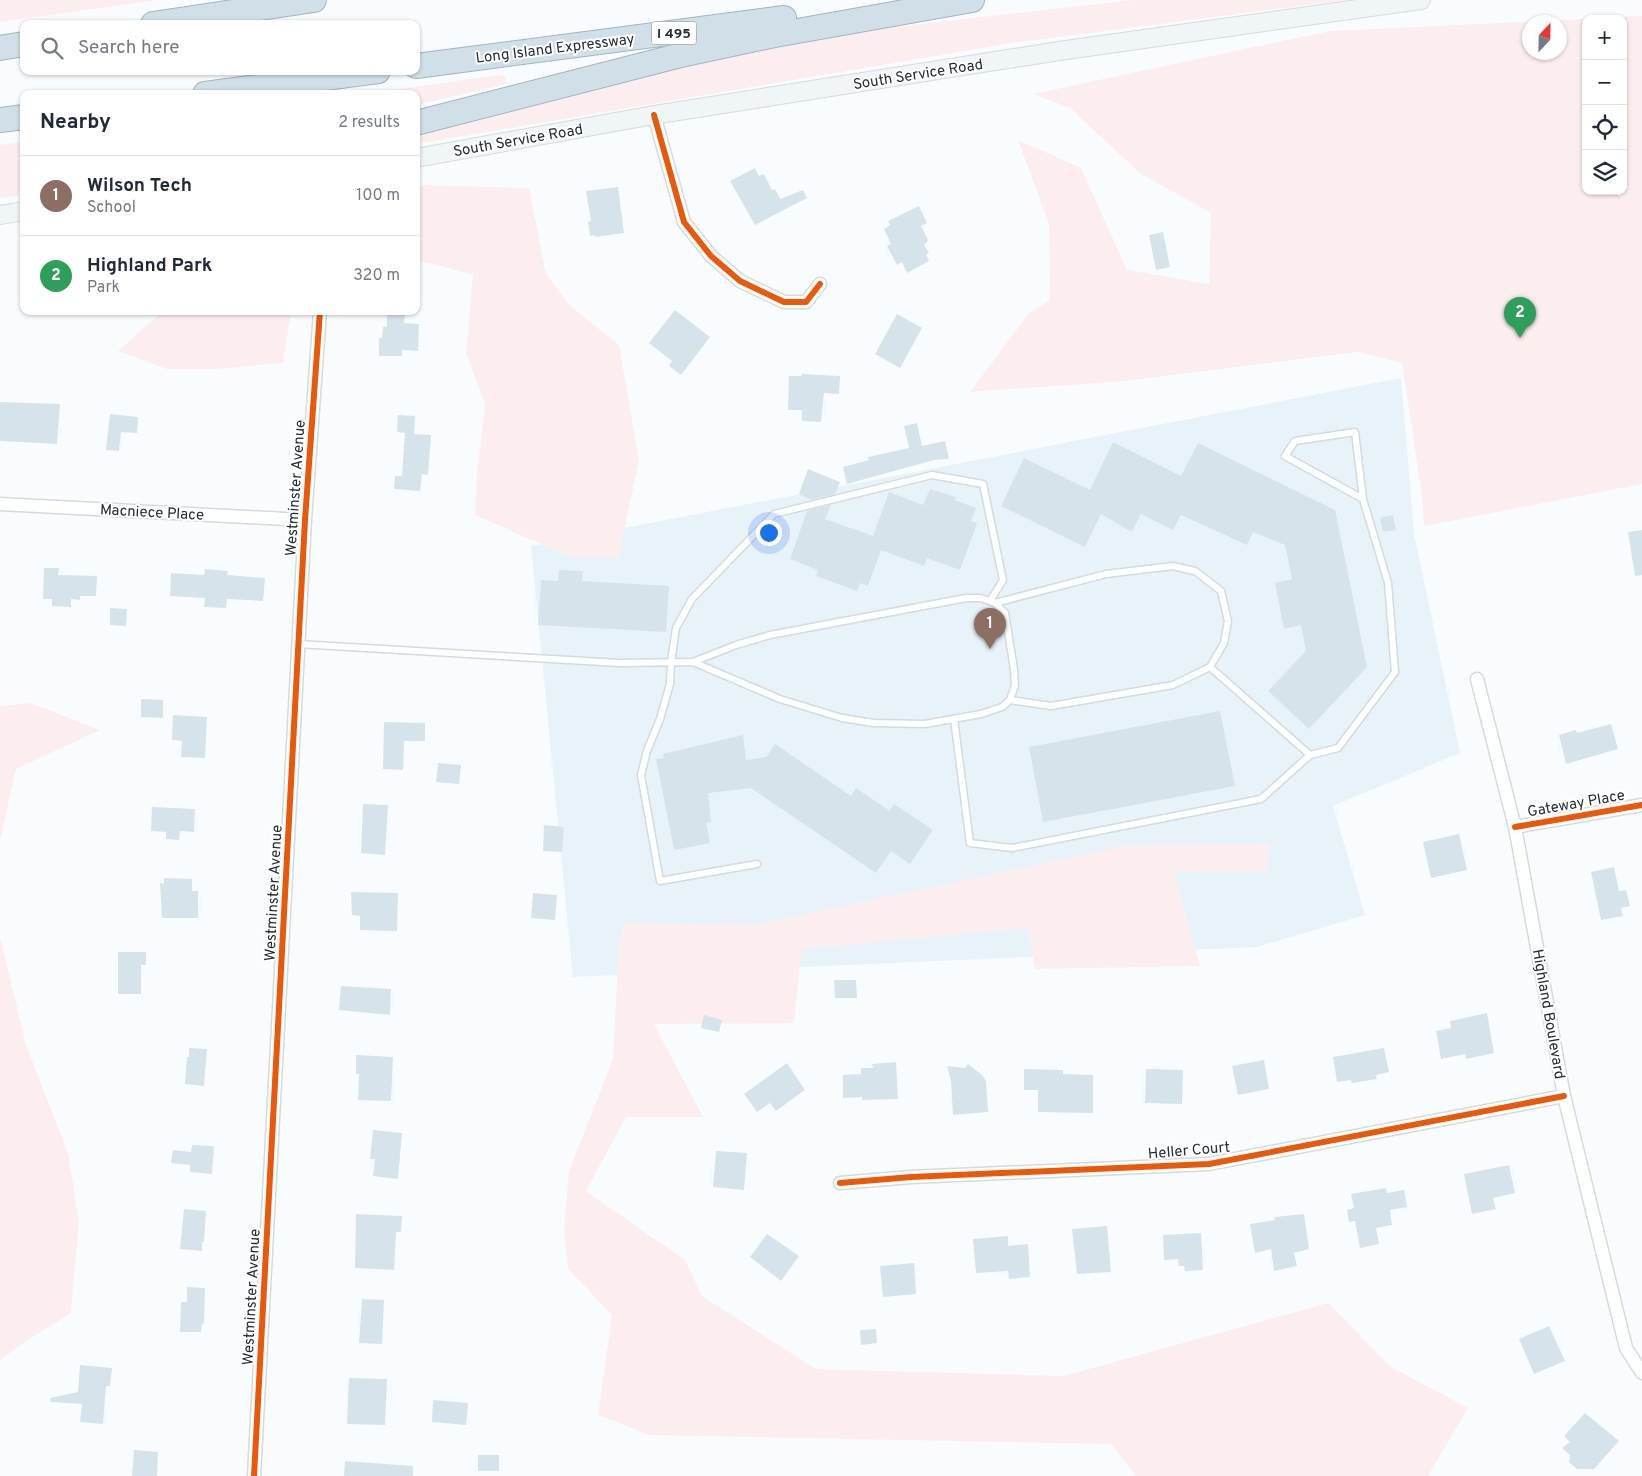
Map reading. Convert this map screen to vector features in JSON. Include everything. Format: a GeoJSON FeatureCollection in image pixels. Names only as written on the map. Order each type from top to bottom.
{"type":"FeatureCollection","features":[{"type":"Feature","properties":{"kind":"highway"},"geometry":{"type":"LineString","coordinates":[[180,20],[314,0]]}},
{"type":"Feature","properties":{"kind":"highway","name":"Long Island Expressway"},"geometry":{"type":"LineString","coordinates":[[420,65],[931,0]]}},
{"type":"Feature","properties":{"kind":"highway"},"geometry":{"type":"LineString","coordinates":[[420,122],[685,54],[775,35],[972,0]]}},
{"type":"Feature","properties":{"kind":"highway"},"geometry":{"type":"LineString","coordinates":[[0,48],[20,45]]}},
{"type":"Feature","properties":{"kind":"highway"},"geometry":{"type":"LineString","coordinates":[[235,90],[348,75]]}},
{"type":"Feature","properties":{"kind":"highway"},"geometry":{"type":"LineString","coordinates":[[0,120],[20,118]]}},
{"type":"Feature","properties":{"kind":"main road","name":"South Service Road"},"geometry":{"type":"LineString","coordinates":[[420,157],[654,115],[1059,51],[1421,0]]}},
{"type":"Feature","properties":{"kind":"main road"},"geometry":{"type":"LineString","coordinates":[[0,215],[20,212]]}},
{"type":"Feature","properties":{"kind":"street"},"geometry":{"type":"LineString","coordinates":[[654,115],[684,222],[711,256],[740,281],[784,302],[806,302],[820,284]]}},
{"type":"Feature","properties":{"kind":"street","name":"Westminster Avenue"},"geometry":{"type":"LineString","coordinates":[[254,1476],[305,520],[320,315]]}},
{"type":"Feature","properties":{"kind":"street","name":"Macniece Place"},"geometry":{"type":"LineString","coordinates":[[0,504],[305,520]]}},
{"type":"Feature","properties":{"kind":"street","name":"Highland Boulevard"},"geometry":{"type":"LineString","coordinates":[[1476,679],[1515,826],[1564,1096],[1626,1348],[1642,1373]]}},
{"type":"Feature","properties":{"kind":"street","name":"Gateway Place"},"geometry":{"type":"LineString","coordinates":[[1515,826],[1642,805]]}},
{"type":"Feature","properties":{"kind":"street","name":"Heller Court"},"geometry":{"type":"LineString","coordinates":[[840,1183],[911,1177],[1209,1164],[1564,1096]]}},
{"type":"Feature","properties":{"kind":"lane"},"geometry":{"type":"LineString","coordinates":[[954,719],[970,843],[1012,848],[1261,799],[1310,755],[1338,748],[1395,672],[1388,583],[1363,499],[1355,432],[1295,441],[1285,456],[1363,499]]}},
{"type":"Feature","properties":{"kind":"lane"},"geometry":{"type":"LineString","coordinates":[[757,864],[660,881],[642,775],[647,751],[660,719],[670,684],[676,628],[692,599],[774,514],[932,476],[983,484],[1003,580],[993,602]]}},
{"type":"Feature","properties":{"kind":"lane"},"geometry":{"type":"LineString","coordinates":[[993,602],[1106,574],[1173,566],[1195,570],[1222,591],[1228,621],[1224,643],[1210,667],[1173,685],[1051,706],[1010,700]]}},
{"type":"Feature","properties":{"kind":"lane"},"geometry":{"type":"LineString","coordinates":[[298,644],[620,662],[692,662],[736,645],[770,635],[966,598],[981,598],[993,602],[1004,613],[1015,685],[1010,700],[1002,707],[981,714],[925,724],[874,723],[842,718],[780,699],[692,662]]}},
{"type":"Feature","properties":{"kind":"lane"},"geometry":{"type":"LineString","coordinates":[[1210,667],[1310,755]]}},
{"type":"Feature","properties":{"kind":"shaded area"},"geometry":{"type":"Polygon","coordinates":[[[0,0],[157,0],[0,22],[0,0]]]}},
{"type":"Feature","properties":{"kind":"shaded area"},"geometry":{"type":"Polygon","coordinates":[[[1134,0],[1346,0],[1012,43],[420,143],[420,133],[692,63],[893,27],[1134,0]]]}},
{"type":"Feature","properties":{"kind":"shaded area"},"geometry":{"type":"Polygon","coordinates":[[[1642,16],[1642,484],[1424,526],[1422,496],[1402,363],[1358,352],[1125,381],[970,392],[1029,313],[1050,300],[1049,224],[1018,140],[1081,168],[1127,270],[1209,284],[1211,213],[1141,174],[1070,108],[1033,94],[1330,31],[1522,22],[1522,60],[1567,60],[1567,20],[1582,19],[1582,195],[1627,195],[1627,17],[1642,16]]]}},
{"type":"Feature","properties":{"kind":"shaded area"},"geometry":{"type":"Polygon","coordinates":[[[497,75],[505,76],[507,84],[420,104],[420,90],[394,90],[497,75]]]}},
{"type":"Feature","properties":{"kind":"shaded area"},"geometry":{"type":"Polygon","coordinates":[[[20,142],[20,196],[0,198],[0,145],[20,142]]]}},
{"type":"Feature","properties":{"kind":"shaded area"},"geometry":{"type":"Polygon","coordinates":[[[420,185],[529,188],[546,274],[570,306],[619,345],[639,461],[618,558],[571,557],[475,515],[476,483],[485,404],[466,353],[473,275],[420,262],[420,185]]]}},
{"type":"Feature","properties":{"kind":"shaded area"},"geometry":{"type":"Polygon","coordinates":[[[158,315],[290,315],[283,363],[216,369],[167,369],[118,351],[158,315]]]}},
{"type":"Feature","properties":{"kind":"shaded area"},"geometry":{"type":"Polygon","coordinates":[[[1401,378],[1414,534],[1460,753],[1333,806],[1365,915],[1257,947],[573,977],[531,546],[1401,378]]]}},
{"type":"Feature","properties":{"kind":"shaded area"},"geometry":{"type":"Polygon","coordinates":[[[30,703],[100,730],[16,769],[0,840],[0,706],[30,703]]]}},
{"type":"Feature","properties":{"kind":"shaded area"},"geometry":{"type":"Polygon","coordinates":[[[1269,844],[1266,871],[1174,872],[1200,966],[1035,969],[1027,928],[802,949],[794,1023],[654,1024],[703,1117],[626,1117],[586,1191],[685,1260],[702,1296],[816,1369],[1063,1376],[1328,1303],[1391,1367],[1468,1408],[1428,1476],[1136,1476],[1111,1444],[649,1435],[598,1415],[612,1315],[568,1269],[564,1230],[569,1171],[613,1059],[619,941],[624,923],[754,925],[1130,845],[1269,844]]]}},
{"type":"Feature","properties":{"kind":"shaded area"},"geometry":{"type":"Polygon","coordinates":[[[0,937],[26,1045],[68,1153],[79,1221],[71,1313],[0,1360],[0,937]]]}},
{"type":"Feature","properties":{"kind":"building"},"geometry":{"type":"Polygon","coordinates":[[[755,168],[759,176],[764,174],[772,190],[775,189],[780,199],[803,190],[807,198],[755,225],[730,181],[755,168]]]}},
{"type":"Feature","properties":{"kind":"building"},"geometry":{"type":"Polygon","coordinates":[[[618,187],[624,233],[590,236],[588,222],[591,221],[586,191],[618,187]]]}},
{"type":"Feature","properties":{"kind":"building"},"geometry":{"type":"Polygon","coordinates":[[[919,206],[927,223],[921,226],[928,240],[924,245],[929,253],[926,255],[929,261],[907,273],[902,262],[897,265],[887,246],[891,244],[884,229],[890,225],[888,221],[919,206]]]}},
{"type":"Feature","properties":{"kind":"building"},"geometry":{"type":"Polygon","coordinates":[[[1163,232],[1170,267],[1156,270],[1149,235],[1163,232]]]}},
{"type":"Feature","properties":{"kind":"building"},"geometry":{"type":"Polygon","coordinates":[[[675,310],[710,337],[681,375],[669,366],[672,361],[649,343],[675,310]]]}},
{"type":"Feature","properties":{"kind":"building"},"geometry":{"type":"Polygon","coordinates":[[[897,314],[922,328],[900,368],[875,354],[897,314]]]}},
{"type":"Feature","properties":{"kind":"building"},"geometry":{"type":"Polygon","coordinates":[[[387,315],[405,315],[404,323],[419,324],[418,351],[402,350],[402,356],[379,356],[379,338],[382,338],[383,327],[387,327],[387,315]]]}},
{"type":"Feature","properties":{"kind":"building"},"geometry":{"type":"Polygon","coordinates":[[[802,374],[840,376],[839,394],[824,393],[821,422],[802,421],[802,410],[788,410],[789,376],[801,376],[802,374]]]}},
{"type":"Feature","properties":{"kind":"building"},"geometry":{"type":"Polygon","coordinates":[[[0,402],[60,404],[57,444],[0,441],[0,402]]]}},
{"type":"Feature","properties":{"kind":"building"},"geometry":{"type":"Polygon","coordinates":[[[110,414],[138,417],[137,433],[121,432],[119,451],[106,450],[110,414]]]}},
{"type":"Feature","properties":{"kind":"building"},"geometry":{"type":"Polygon","coordinates":[[[398,415],[415,416],[414,434],[431,435],[428,475],[422,474],[420,491],[394,489],[395,476],[402,476],[405,433],[397,432],[398,415]]]}},
{"type":"Feature","properties":{"kind":"building"},"geometry":{"type":"Polygon","coordinates":[[[917,423],[922,446],[945,441],[949,459],[934,460],[847,484],[843,467],[869,460],[868,457],[909,448],[904,426],[917,423]]]}},
{"type":"Feature","properties":{"kind":"building"},"geometry":{"type":"Polygon","coordinates":[[[1113,442],[1181,476],[1198,443],[1335,510],[1367,667],[1309,729],[1268,691],[1306,651],[1301,625],[1284,629],[1275,583],[1292,579],[1285,545],[1253,532],[1247,545],[1181,515],[1173,530],[1141,514],[1132,532],[1101,514],[1085,547],[1001,506],[1024,458],[1090,490],[1113,442]]]}},
{"type":"Feature","properties":{"kind":"building"},"geometry":{"type":"Polygon","coordinates":[[[808,469],[840,482],[835,494],[811,500],[799,494],[808,469]]]}},
{"type":"Feature","properties":{"kind":"building"},"geometry":{"type":"Polygon","coordinates":[[[930,489],[956,497],[955,500],[976,508],[971,521],[977,523],[960,570],[927,558],[924,566],[881,550],[868,586],[860,583],[857,591],[816,576],[818,570],[790,559],[807,511],[831,505],[825,519],[873,536],[889,492],[923,505],[930,489]]]}},
{"type":"Feature","properties":{"kind":"building"},"geometry":{"type":"Polygon","coordinates":[[[1393,515],[1396,530],[1383,532],[1380,518],[1393,515]]]}},
{"type":"Feature","properties":{"kind":"building"},"geometry":{"type":"Polygon","coordinates":[[[1642,530],[1642,575],[1635,576],[1628,532],[1642,530]]]}},
{"type":"Feature","properties":{"kind":"building"},"geometry":{"type":"Polygon","coordinates":[[[44,568],[59,568],[58,575],[97,576],[96,596],[80,596],[80,600],[71,599],[71,607],[52,606],[52,599],[43,599],[44,568]]]}},
{"type":"Feature","properties":{"kind":"building"},"geometry":{"type":"Polygon","coordinates":[[[205,569],[228,571],[227,575],[265,578],[263,601],[227,599],[226,608],[204,607],[205,598],[170,596],[171,573],[204,575],[205,569]]]}},
{"type":"Feature","properties":{"kind":"building"},"geometry":{"type":"Polygon","coordinates":[[[559,570],[583,571],[582,581],[669,586],[666,632],[538,625],[541,580],[558,581],[559,570]]]}},
{"type":"Feature","properties":{"kind":"building"},"geometry":{"type":"Polygon","coordinates":[[[110,608],[127,609],[126,626],[110,625],[110,608]]]}},
{"type":"Feature","properties":{"kind":"building"},"geometry":{"type":"Polygon","coordinates":[[[141,699],[163,700],[163,718],[141,717],[141,699]]]}},
{"type":"Feature","properties":{"kind":"building"},"geometry":{"type":"Polygon","coordinates":[[[1220,711],[1235,786],[1043,822],[1029,747],[1220,711]]]}},
{"type":"Feature","properties":{"kind":"building"},"geometry":{"type":"Polygon","coordinates":[[[173,715],[207,717],[205,758],[181,757],[182,741],[172,740],[173,715]]]}},
{"type":"Feature","properties":{"kind":"building"},"geometry":{"type":"Polygon","coordinates":[[[384,722],[425,723],[425,741],[404,741],[403,770],[383,769],[384,722]]]}},
{"type":"Feature","properties":{"kind":"building"},"geometry":{"type":"Polygon","coordinates":[[[1611,724],[1618,749],[1566,764],[1559,735],[1576,730],[1577,733],[1611,724]]]}},
{"type":"Feature","properties":{"kind":"building"},"geometry":{"type":"Polygon","coordinates":[[[743,735],[746,760],[766,757],[775,744],[851,796],[856,788],[890,811],[894,804],[933,830],[910,864],[891,851],[876,873],[751,788],[708,793],[711,822],[706,823],[710,843],[674,850],[656,759],[664,758],[663,754],[743,735]]]}},
{"type":"Feature","properties":{"kind":"building"},"geometry":{"type":"Polygon","coordinates":[[[438,763],[461,765],[459,784],[436,782],[438,763]]]}},
{"type":"Feature","properties":{"kind":"building"},"geometry":{"type":"Polygon","coordinates":[[[363,804],[388,805],[385,855],[361,853],[363,804]]]}},
{"type":"Feature","properties":{"kind":"building"},"geometry":{"type":"Polygon","coordinates":[[[152,807],[195,809],[194,832],[180,831],[179,840],[166,839],[166,832],[151,831],[152,807]]]}},
{"type":"Feature","properties":{"kind":"building"},"geometry":{"type":"Polygon","coordinates":[[[544,825],[564,827],[562,852],[543,851],[544,825]]]}},
{"type":"Feature","properties":{"kind":"building"},"geometry":{"type":"Polygon","coordinates":[[[1459,834],[1467,870],[1431,878],[1423,842],[1459,834]]]}},
{"type":"Feature","properties":{"kind":"building"},"geometry":{"type":"Polygon","coordinates":[[[1614,867],[1619,891],[1626,890],[1630,906],[1621,908],[1623,916],[1601,920],[1591,872],[1614,867]]]}},
{"type":"Feature","properties":{"kind":"building"},"geometry":{"type":"Polygon","coordinates":[[[164,878],[192,879],[192,891],[198,891],[198,918],[162,918],[160,883],[164,884],[164,878]]]}},
{"type":"Feature","properties":{"kind":"building"},"geometry":{"type":"Polygon","coordinates":[[[351,892],[398,893],[397,931],[360,930],[360,916],[352,915],[351,892]]]}},
{"type":"Feature","properties":{"kind":"building"},"geometry":{"type":"Polygon","coordinates":[[[533,893],[557,895],[555,920],[531,918],[533,893]]]}},
{"type":"Feature","properties":{"kind":"building"},"geometry":{"type":"Polygon","coordinates":[[[118,952],[146,952],[146,965],[141,965],[141,994],[118,994],[118,952]]]}},
{"type":"Feature","properties":{"kind":"building"},"geometry":{"type":"Polygon","coordinates":[[[834,980],[856,980],[857,998],[835,998],[834,980]]]}},
{"type":"Feature","properties":{"kind":"building"},"geometry":{"type":"Polygon","coordinates":[[[341,986],[391,989],[390,1015],[339,1010],[341,986]]]}},
{"type":"Feature","properties":{"kind":"building"},"geometry":{"type":"Polygon","coordinates":[[[1487,1013],[1494,1053],[1466,1059],[1465,1054],[1441,1059],[1436,1031],[1451,1028],[1450,1021],[1487,1013]]]}},
{"type":"Feature","properties":{"kind":"building"},"geometry":{"type":"Polygon","coordinates":[[[704,1015],[722,1020],[719,1032],[701,1028],[704,1015]]]}},
{"type":"Feature","properties":{"kind":"building"},"geometry":{"type":"Polygon","coordinates":[[[189,1048],[207,1049],[204,1086],[185,1084],[189,1048]]]}},
{"type":"Feature","properties":{"kind":"building"},"geometry":{"type":"Polygon","coordinates":[[[1384,1048],[1389,1072],[1376,1075],[1377,1079],[1352,1083],[1351,1080],[1337,1082],[1333,1057],[1384,1048]]]}},
{"type":"Feature","properties":{"kind":"building"},"geometry":{"type":"Polygon","coordinates":[[[356,1055],[393,1057],[391,1101],[358,1100],[359,1074],[356,1074],[356,1055]]]}},
{"type":"Feature","properties":{"kind":"building"},"geometry":{"type":"Polygon","coordinates":[[[1264,1060],[1269,1089],[1238,1095],[1232,1066],[1264,1060]]]}},
{"type":"Feature","properties":{"kind":"building"},"geometry":{"type":"Polygon","coordinates":[[[896,1062],[898,1099],[862,1100],[862,1097],[843,1098],[843,1075],[861,1074],[861,1068],[873,1068],[872,1064],[896,1062]]]}},
{"type":"Feature","properties":{"kind":"building"},"geometry":{"type":"Polygon","coordinates":[[[787,1063],[805,1090],[776,1111],[770,1103],[757,1112],[744,1094],[787,1063]]]}},
{"type":"Feature","properties":{"kind":"building"},"geometry":{"type":"Polygon","coordinates":[[[968,1064],[982,1075],[986,1081],[988,1112],[953,1115],[951,1081],[947,1066],[965,1068],[968,1064]]]}},
{"type":"Feature","properties":{"kind":"building"},"geometry":{"type":"Polygon","coordinates":[[[1024,1069],[1063,1070],[1063,1074],[1093,1075],[1093,1113],[1038,1112],[1038,1090],[1024,1090],[1024,1069]]]}},
{"type":"Feature","properties":{"kind":"building"},"geometry":{"type":"Polygon","coordinates":[[[1146,1069],[1183,1070],[1182,1104],[1145,1103],[1146,1069]]]}},
{"type":"Feature","properties":{"kind":"building"},"geometry":{"type":"Polygon","coordinates":[[[373,1130],[402,1133],[398,1179],[373,1176],[375,1159],[370,1159],[373,1130]]]}},
{"type":"Feature","properties":{"kind":"building"},"geometry":{"type":"Polygon","coordinates":[[[192,1145],[214,1146],[212,1174],[190,1172],[190,1165],[171,1163],[173,1150],[191,1152],[192,1145]]]}},
{"type":"Feature","properties":{"kind":"building"},"geometry":{"type":"Polygon","coordinates":[[[716,1151],[747,1153],[744,1190],[713,1187],[716,1151]]]}},
{"type":"Feature","properties":{"kind":"building"},"geometry":{"type":"Polygon","coordinates":[[[1509,1165],[1515,1193],[1493,1198],[1496,1209],[1472,1214],[1464,1174],[1509,1165]]]}},
{"type":"Feature","properties":{"kind":"building"},"geometry":{"type":"Polygon","coordinates":[[[1386,1188],[1387,1193],[1404,1190],[1407,1207],[1390,1210],[1392,1225],[1376,1228],[1379,1244],[1360,1248],[1355,1221],[1349,1222],[1347,1210],[1354,1208],[1351,1194],[1386,1188]]]}},
{"type":"Feature","properties":{"kind":"building"},"geometry":{"type":"Polygon","coordinates":[[[184,1209],[206,1211],[202,1251],[180,1249],[184,1209]]]}},
{"type":"Feature","properties":{"kind":"building"},"geometry":{"type":"Polygon","coordinates":[[[356,1214],[402,1216],[401,1232],[396,1232],[394,1270],[355,1268],[356,1214]]]}},
{"type":"Feature","properties":{"kind":"building"},"geometry":{"type":"Polygon","coordinates":[[[1304,1214],[1309,1249],[1294,1253],[1297,1266],[1274,1271],[1271,1249],[1255,1253],[1250,1224],[1275,1220],[1274,1217],[1304,1214]]]}},
{"type":"Feature","properties":{"kind":"building"},"geometry":{"type":"Polygon","coordinates":[[[1107,1226],[1111,1272],[1077,1274],[1072,1229],[1107,1226]]]}},
{"type":"Feature","properties":{"kind":"building"},"geometry":{"type":"Polygon","coordinates":[[[1201,1233],[1203,1270],[1185,1271],[1184,1266],[1179,1266],[1178,1259],[1164,1260],[1163,1235],[1201,1233]]]}},
{"type":"Feature","properties":{"kind":"building"},"geometry":{"type":"Polygon","coordinates":[[[767,1234],[799,1256],[781,1281],[750,1257],[767,1234]]]}},
{"type":"Feature","properties":{"kind":"building"},"geometry":{"type":"Polygon","coordinates":[[[1008,1236],[1008,1246],[1028,1244],[1030,1277],[1009,1279],[1008,1271],[976,1273],[973,1239],[1008,1236]]]}},
{"type":"Feature","properties":{"kind":"building"},"geometry":{"type":"Polygon","coordinates":[[[914,1263],[916,1294],[883,1297],[880,1266],[914,1263]]]}},
{"type":"Feature","properties":{"kind":"building"},"geometry":{"type":"Polygon","coordinates":[[[187,1287],[205,1288],[204,1324],[202,1323],[201,1332],[180,1332],[181,1302],[187,1302],[187,1287]]]}},
{"type":"Feature","properties":{"kind":"building"},"geometry":{"type":"Polygon","coordinates":[[[362,1299],[384,1300],[382,1344],[359,1343],[362,1299]]]}},
{"type":"Feature","properties":{"kind":"building"},"geometry":{"type":"Polygon","coordinates":[[[1549,1326],[1565,1361],[1534,1374],[1519,1339],[1549,1326]]]}},
{"type":"Feature","properties":{"kind":"building"},"geometry":{"type":"Polygon","coordinates":[[[876,1329],[877,1343],[861,1345],[860,1330],[876,1329]]]}},
{"type":"Feature","properties":{"kind":"building"},"geometry":{"type":"Polygon","coordinates":[[[80,1365],[112,1368],[110,1386],[106,1386],[103,1424],[80,1422],[82,1404],[51,1402],[50,1398],[78,1392],[80,1365]]]}},
{"type":"Feature","properties":{"kind":"building"},"geometry":{"type":"Polygon","coordinates":[[[349,1378],[387,1379],[385,1425],[347,1424],[349,1378]]]}},
{"type":"Feature","properties":{"kind":"building"},"geometry":{"type":"Polygon","coordinates":[[[433,1400],[468,1403],[466,1425],[432,1422],[433,1400]]]}},
{"type":"Feature","properties":{"kind":"building"},"geometry":{"type":"Polygon","coordinates":[[[1585,1413],[1619,1441],[1594,1469],[1577,1469],[1569,1462],[1570,1455],[1562,1448],[1570,1442],[1564,1436],[1585,1413]]]}},
{"type":"Feature","properties":{"kind":"building"},"geometry":{"type":"Polygon","coordinates":[[[134,1450],[158,1452],[157,1476],[132,1476],[134,1450]]]}},
{"type":"Feature","properties":{"kind":"building"},"geometry":{"type":"Polygon","coordinates":[[[478,1455],[499,1455],[499,1471],[478,1471],[478,1455]]]}},
{"type":"Feature","properties":{"kind":"building"},"geometry":{"type":"Polygon","coordinates":[[[345,1461],[413,1466],[413,1476],[344,1476],[345,1461]]]}},
{"type":"Feature","properties":{"kind":"cycle path"},"geometry":{"type":"LineString","coordinates":[[654,115],[684,222],[711,256],[740,281],[784,302],[806,302],[820,284]]}},
{"type":"Feature","properties":{"kind":"cycle path"},"geometry":{"type":"LineString","coordinates":[[254,1476],[305,520],[320,315]]}},
{"type":"Feature","properties":{"kind":"cycle path"},"geometry":{"type":"LineString","coordinates":[[1515,827],[1642,805]]}},
{"type":"Feature","properties":{"kind":"cycle path"},"geometry":{"type":"LineString","coordinates":[[840,1183],[911,1177],[1209,1164],[1564,1096]]}},
{"type":"Feature","properties":{"kind":"place","name":"Highland Park"},"geometry":{"type":"Point","coordinates":[1520,338]}},
{"type":"Feature","properties":{"kind":"place","name":"Wilson Tech"},"geometry":{"type":"Point","coordinates":[990,649]}}]}
